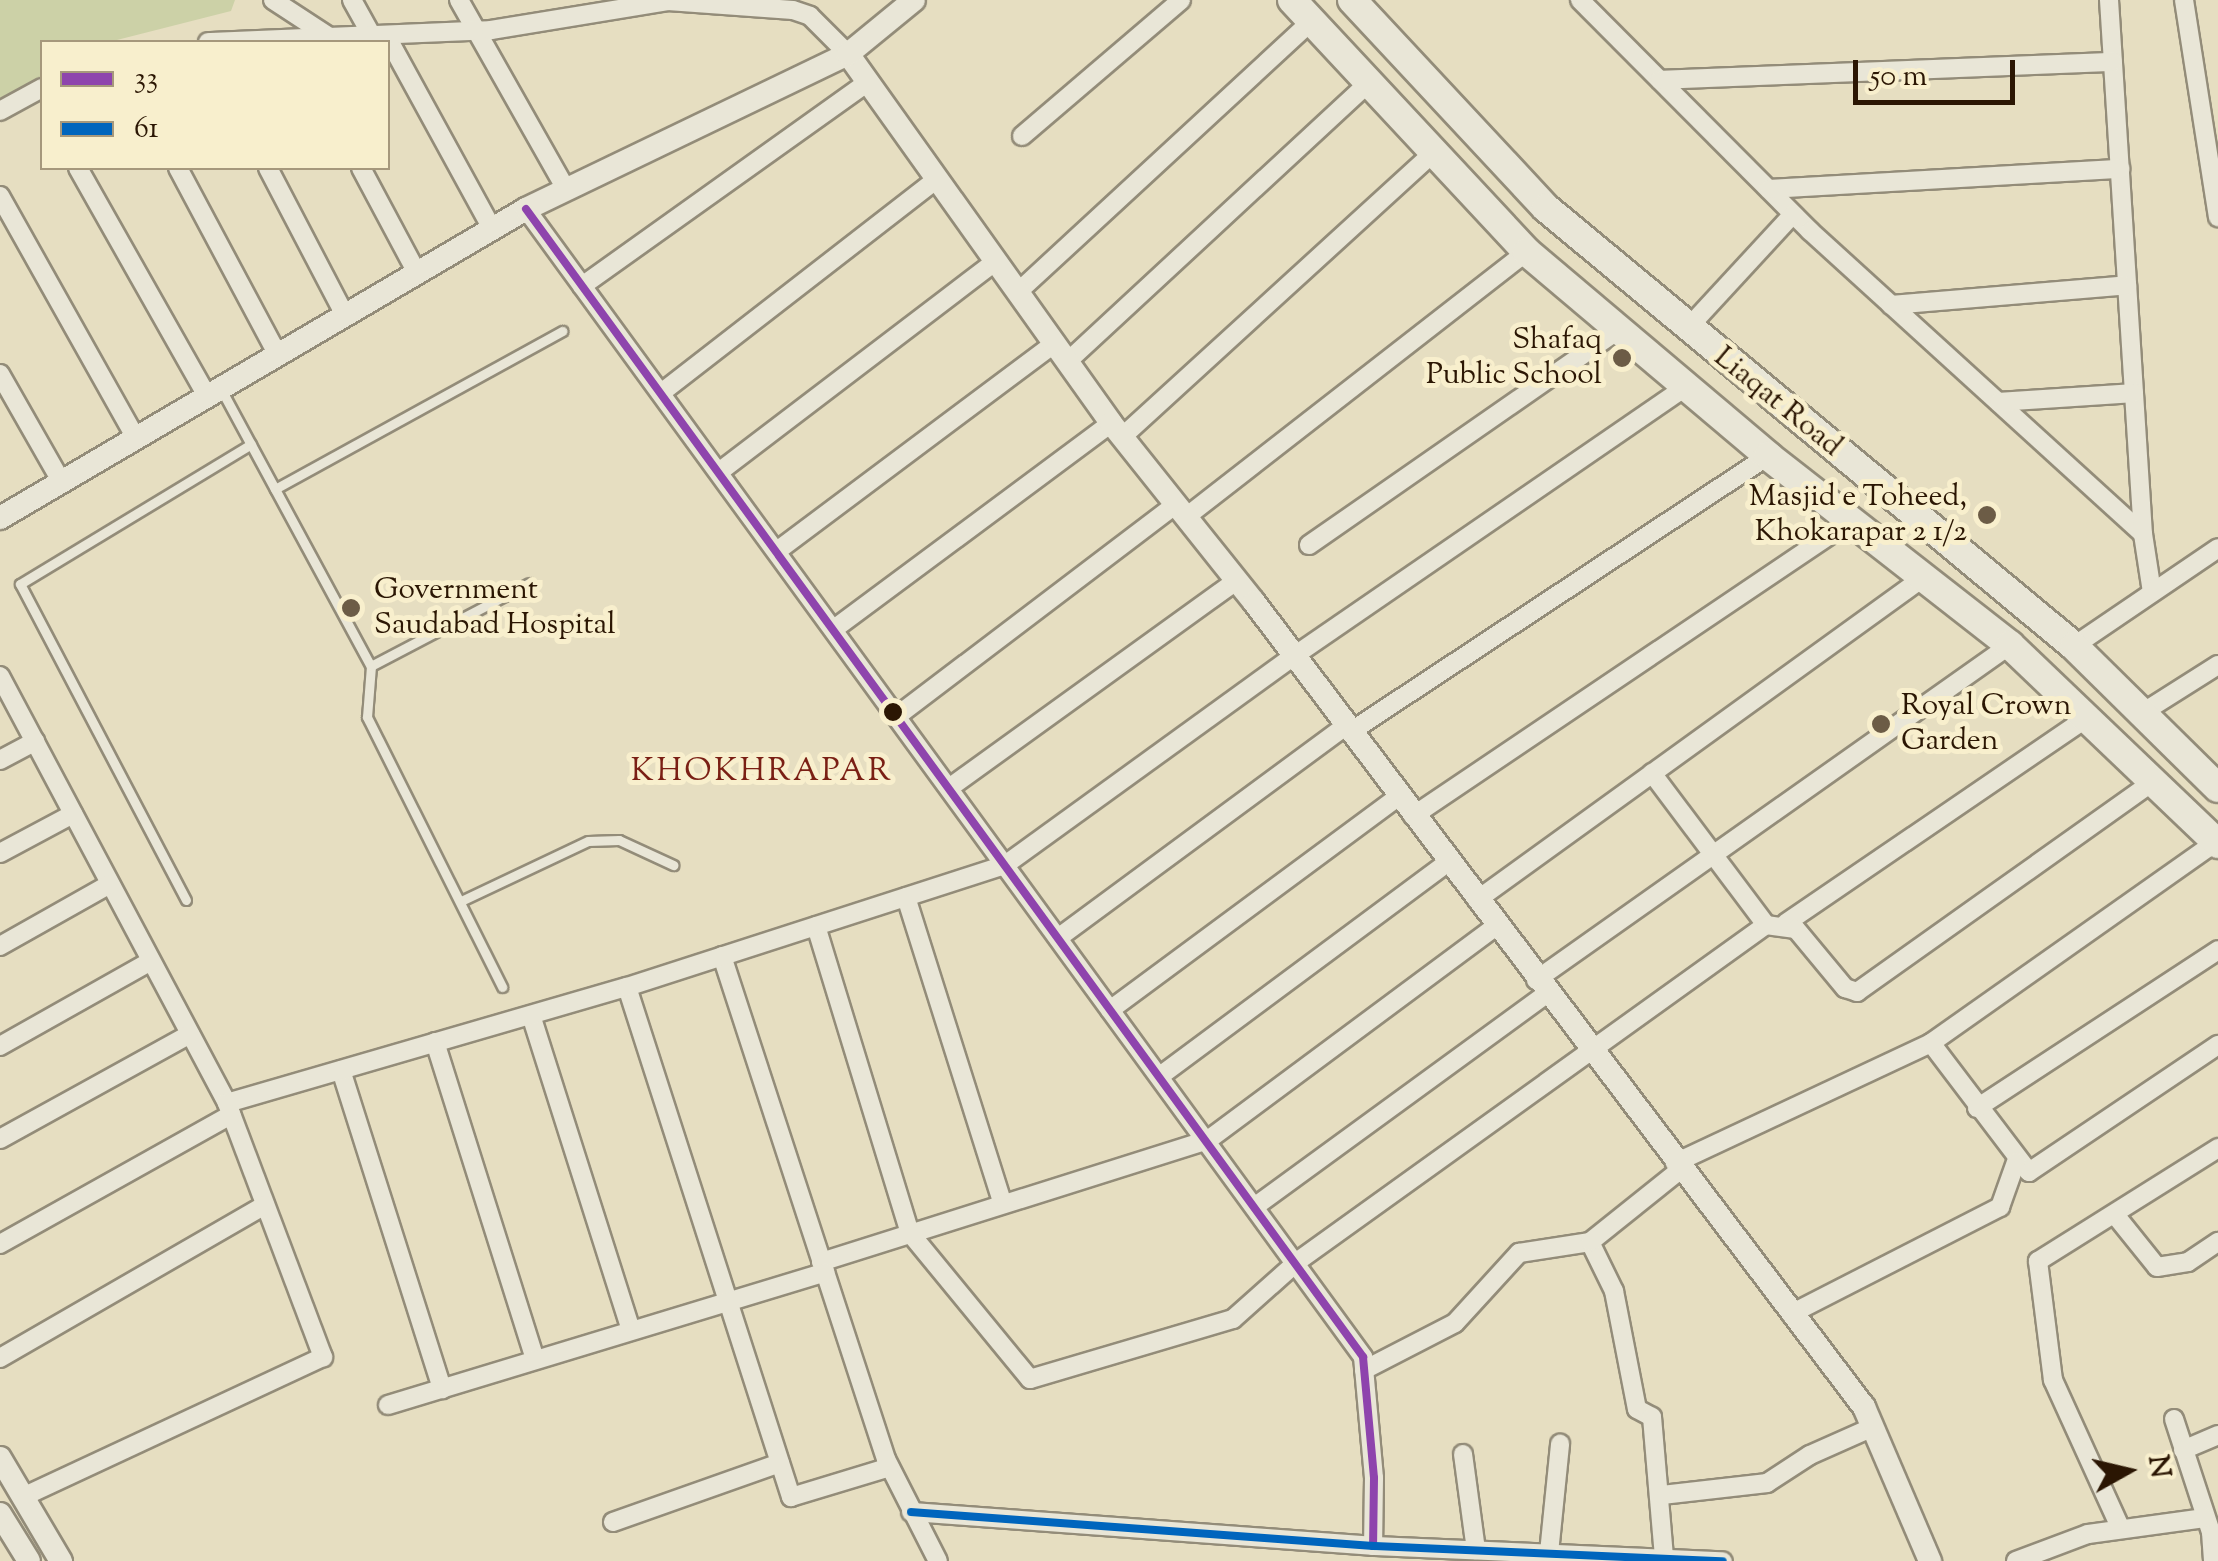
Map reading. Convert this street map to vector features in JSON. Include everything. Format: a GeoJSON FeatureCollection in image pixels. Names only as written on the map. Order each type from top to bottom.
{"type":"FeatureCollection","features":[{"type":"Feature","properties":{"kind":"main road","name":"Liaqat Road"},"geometry":{"type":"LineString","coordinates":[[1352,0],[1546,208],[1687,329],[2074,646],[2218,788]]}},
{"type":"Feature","properties":{"kind":"main road"},"geometry":{"type":"LineString","coordinates":[[1302,10],[1527,252],[1768,456],[2010,645],[2217,844]]}},
{"type":"Feature","properties":{"kind":"street"},"geometry":{"type":"LineString","coordinates":[[273,0],[331,38]]}},
{"type":"Feature","properties":{"kind":"street"},"geometry":{"type":"LineString","coordinates":[[352,0],[381,40]]}},
{"type":"Feature","properties":{"kind":"street"},"geometry":{"type":"LineString","coordinates":[[460,0],[566,190]]}},
{"type":"Feature","properties":{"kind":"street"},"geometry":{"type":"LineString","coordinates":[[294,40],[476,31],[564,8],[668,0],[793,10],[810,16],[848,54],[1116,430],[1237,580],[1873,1427],[1930,1561]]}},
{"type":"Feature","properties":{"kind":"street"},"geometry":{"type":"LineString","coordinates":[[1022,136],[1181,0]]}},
{"type":"Feature","properties":{"kind":"street"},"geometry":{"type":"LineString","coordinates":[[1580,0],[1794,214],[2143,534]]}},
{"type":"Feature","properties":{"kind":"street"},"geometry":{"type":"LineString","coordinates":[[2108,0],[2143,534],[2152,592]]}},
{"type":"Feature","properties":{"kind":"street"},"geometry":{"type":"LineString","coordinates":[[2184,0],[2210,110],[2218,218]]}},
{"type":"Feature","properties":{"kind":"street"},"geometry":{"type":"LineString","coordinates":[[0,518],[526,209],[848,54],[902,4]]}},
{"type":"Feature","properties":{"kind":"street"},"geometry":{"type":"LineString","coordinates":[[1018,292],[1302,10]]}},
{"type":"Feature","properties":{"kind":"street"},"geometry":{"type":"LineString","coordinates":[[390,55],[492,228]]}},
{"type":"Feature","properties":{"kind":"street"},"geometry":{"type":"LineString","coordinates":[[1660,80],[2112,62]]}},
{"type":"Feature","properties":{"kind":"street"},"geometry":{"type":"LineString","coordinates":[[582,286],[868,82]]}},
{"type":"Feature","properties":{"kind":"street"},"geometry":{"type":"LineString","coordinates":[[777,551],[1061,353],[1370,82]]}},
{"type":"Feature","properties":{"kind":"street"},"geometry":{"type":"LineString","coordinates":[[0,111],[40,95]]}},
{"type":"Feature","properties":{"kind":"street"},"geometry":{"type":"LineString","coordinates":[[834,629],[1116,430],[1433,153]]}},
{"type":"Feature","properties":{"kind":"street"},"geometry":{"type":"LineString","coordinates":[[1769,189],[2120,169]]}},
{"type":"Feature","properties":{"kind":"street"},"geometry":{"type":"LineString","coordinates":[[79,170],[214,392]]}},
{"type":"Feature","properties":{"kind":"street"},"geometry":{"type":"LineString","coordinates":[[179,170],[278,354]]}},
{"type":"Feature","properties":{"kind":"street"},"geometry":{"type":"LineString","coordinates":[[269,170],[344,315]]}},
{"type":"Feature","properties":{"kind":"street"},"geometry":{"type":"LineString","coordinates":[[362,170],[416,273]]}},
{"type":"Feature","properties":{"kind":"street"},"geometry":{"type":"LineString","coordinates":[[660,392],[937,179]]}},
{"type":"Feature","properties":{"kind":"street"},"geometry":{"type":"LineString","coordinates":[[0,196],[136,438]]}},
{"type":"Feature","properties":{"kind":"street"},"geometry":{"type":"LineString","coordinates":[[526,209],[1110,1010],[1298,1261],[1363,1357],[1374,1478],[1372,1546]]}},
{"type":"Feature","properties":{"kind":"street"},"geometry":{"type":"LineString","coordinates":[[1687,329],[1794,214]]}},
{"type":"Feature","properties":{"kind":"street"},"geometry":{"type":"LineString","coordinates":[[897,716],[1181,511],[1527,252]]}},
{"type":"Feature","properties":{"kind":"street"},"geometry":{"type":"LineString","coordinates":[[719,472],[996,261]]}},
{"type":"Feature","properties":{"kind":"street"},"geometry":{"type":"LineString","coordinates":[[1891,304],[2127,285]]}},
{"type":"Feature","properties":{"kind":"street"},"geometry":{"type":"LineString","coordinates":[[1309,545],[1617,331]]}},
{"type":"Feature","properties":{"kind":"street"},"geometry":{"type":"LineString","coordinates":[[0,374],[61,482]]}},
{"type":"Feature","properties":{"kind":"street"},"geometry":{"type":"LineString","coordinates":[[0,1244],[229,1109],[341,1070],[627,987],[1005,865],[1294,656],[1685,388]]}},
{"type":"Feature","properties":{"kind":"street"},"geometry":{"type":"LineString","coordinates":[[1999,402],[2134,393]]}},
{"type":"Feature","properties":{"kind":"street"},"geometry":{"type":"LineString","coordinates":[[1058,938],[1348,729],[1768,456]]}},
{"type":"Feature","properties":{"kind":"street"},"geometry":{"type":"LineString","coordinates":[[1414,816],[1852,520]]}},
{"type":"Feature","properties":{"kind":"street"},"geometry":{"type":"LineString","coordinates":[[2074,646],[2218,548]]}},
{"type":"Feature","properties":{"kind":"street"},"geometry":{"type":"LineString","coordinates":[[1477,900],[1924,577]]}},
{"type":"Feature","properties":{"kind":"street"},"geometry":{"type":"LineString","coordinates":[[950,788],[1237,580]]}},
{"type":"Feature","properties":{"kind":"street"},"geometry":{"type":"LineString","coordinates":[[1256,1205],[1712,853],[2010,645]]}},
{"type":"Feature","properties":{"kind":"street"},"geometry":{"type":"LineString","coordinates":[[2142,713],[2218,665]]}},
{"type":"Feature","properties":{"kind":"street"},"geometry":{"type":"LineString","coordinates":[[0,676],[229,1109],[323,1357],[23,1497]]}},
{"type":"Feature","properties":{"kind":"street"},"geometry":{"type":"LineString","coordinates":[[816,926],[910,1233],[1030,1378],[1233,1319],[1298,1261],[1588,1048],[1766,925],[1786,923],[2088,717]]}},
{"type":"Feature","properties":{"kind":"street"},"geometry":{"type":"LineString","coordinates":[[0,760],[34,741]]}},
{"type":"Feature","properties":{"kind":"street"},"geometry":{"type":"LineString","coordinates":[[1652,774],[1766,925]]}},
{"type":"Feature","properties":{"kind":"street"},"geometry":{"type":"LineString","coordinates":[[1786,923],[1845,988],[1857,992],[2153,782]]}},
{"type":"Feature","properties":{"kind":"street"},"geometry":{"type":"LineString","coordinates":[[1110,1010],[1399,796]]}},
{"type":"Feature","properties":{"kind":"street"},"geometry":{"type":"LineString","coordinates":[[0,854],[74,814]]}},
{"type":"Feature","properties":{"kind":"street"},"geometry":{"type":"LineString","coordinates":[[1364,1370],[1455,1324],[1520,1253],[1590,1242],[1677,1166],[1931,1044],[2217,844]]}},
{"type":"Feature","properties":{"kind":"street"},"geometry":{"type":"LineString","coordinates":[[1160,1076],[1448,862]]}},
{"type":"Feature","properties":{"kind":"street"},"geometry":{"type":"LineString","coordinates":[[0,946],[110,884]]}},
{"type":"Feature","properties":{"kind":"street"},"geometry":{"type":"LineString","coordinates":[[906,897],[1003,1204]]}},
{"type":"Feature","properties":{"kind":"street"},"geometry":{"type":"LineString","coordinates":[[388,1405],[728,1302],[910,1233],[1208,1140],[1496,926]]}},
{"type":"Feature","properties":{"kind":"street"},"geometry":{"type":"LineString","coordinates":[[1977,1108],[2218,950]]}},
{"type":"Feature","properties":{"kind":"street"},"geometry":{"type":"LineString","coordinates":[[722,956],[890,1467],[938,1561]]}},
{"type":"Feature","properties":{"kind":"street"},"geometry":{"type":"LineString","coordinates":[[0,1046],[151,961]]}},
{"type":"Feature","properties":{"kind":"street"},"geometry":{"type":"LineString","coordinates":[[627,987],[791,1497],[890,1467]]}},
{"type":"Feature","properties":{"kind":"street"},"geometry":{"type":"LineString","coordinates":[[531,1014],[631,1331]]}},
{"type":"Feature","properties":{"kind":"street"},"geometry":{"type":"LineString","coordinates":[[0,1140],[190,1034]]}},
{"type":"Feature","properties":{"kind":"street"},"geometry":{"type":"LineString","coordinates":[[435,1042],[535,1360]]}},
{"type":"Feature","properties":{"kind":"street"},"geometry":{"type":"LineString","coordinates":[[1931,1044],[2016,1162],[2029,1172],[2218,1045]]}},
{"type":"Feature","properties":{"kind":"street"},"geometry":{"type":"LineString","coordinates":[[341,1070],[442,1388]]}},
{"type":"Feature","properties":{"kind":"street"},"geometry":{"type":"LineString","coordinates":[[2120,1527],[2053,1380],[2038,1264],[2218,1148]]}},
{"type":"Feature","properties":{"kind":"street"},"geometry":{"type":"LineString","coordinates":[[1791,1314],[2000,1207],[2016,1162]]}},
{"type":"Feature","properties":{"kind":"street"},"geometry":{"type":"LineString","coordinates":[[0,1358],[265,1204]]}},
{"type":"Feature","properties":{"kind":"street"},"geometry":{"type":"LineString","coordinates":[[2116,1216],[2157,1267],[2188,1262],[2218,1242]]}},
{"type":"Feature","properties":{"kind":"street"},"geometry":{"type":"LineString","coordinates":[[1590,1242],[1614,1291],[1638,1409],[1652,1418],[1662,1495],[1664,1558]]}},
{"type":"Feature","properties":{"kind":"street"},"geometry":{"type":"LineString","coordinates":[[2174,1420],[2207,1507],[2213,1561]]}},
{"type":"Feature","properties":{"kind":"street"},"geometry":{"type":"LineString","coordinates":[[1662,1495],[1768,1484],[1873,1427]]}},
{"type":"Feature","properties":{"kind":"street"},"geometry":{"type":"LineString","coordinates":[[2183,1450],[2218,1435]]}},
{"type":"Feature","properties":{"kind":"street"},"geometry":{"type":"LineString","coordinates":[[1549,1554],[1560,1444]]}},
{"type":"Feature","properties":{"kind":"street"},"geometry":{"type":"LineString","coordinates":[[1463,1454],[1476,1550]]}},
{"type":"Feature","properties":{"kind":"street"},"geometry":{"type":"LineString","coordinates":[[0,1458],[61,1561]]}},
{"type":"Feature","properties":{"kind":"street"},"geometry":{"type":"LineString","coordinates":[[613,1522],[780,1463]]}},
{"type":"Feature","properties":{"kind":"street"},"geometry":{"type":"LineString","coordinates":[[2016,1561],[2062,1542],[2207,1507]]}},
{"type":"Feature","properties":{"kind":"street"},"geometry":{"type":"LineString","coordinates":[[911,1512],[1372,1546],[1723,1561]]}},
{"type":"Feature","properties":{"kind":"street"},"geometry":{"type":"LineString","coordinates":[[0,1514],[24,1552],[42,1528]]}},
{"type":"Feature","properties":{"kind":"street"},"geometry":{"type":"LineString","coordinates":[[2062,1542],[2066,1561]]}},
{"type":"Feature","properties":{"kind":"lane"},"geometry":{"type":"LineString","coordinates":[[275,489],[562,332]]}},
{"type":"Feature","properties":{"kind":"lane"},"geometry":{"type":"LineString","coordinates":[[214,392],[251,444],[371,666],[366,717],[502,986]]}},
{"type":"Feature","properties":{"kind":"lane"},"geometry":{"type":"LineString","coordinates":[[186,900],[20,584],[251,444]]}},
{"type":"Feature","properties":{"kind":"lane"},"geometry":{"type":"LineString","coordinates":[[371,666],[528,583]]}},
{"type":"Feature","properties":{"kind":"lane"},"geometry":{"type":"LineString","coordinates":[[461,902],[588,840],[620,840],[673,865]]}},
{"type":"Feature","properties":{"kind":"green space"},"geometry":{"type":"Polygon","coordinates":[[[0,0],[235,0],[231,11],[117,40],[40,40],[40,78],[0,98],[0,0]]]}},
{"type":"Feature","properties":{"kind":"transit line","name":"33"},"geometry":{"type":"LineString","coordinates":[[526,209],[1363,1357],[1374,1478],[1373,1546]]}},
{"type":"Feature","properties":{"kind":"transit line","name":"61"},"geometry":{"type":"LineString","coordinates":[[911,1512],[1373,1546],[1723,1561]]}},
{"type":"Feature","properties":{"kind":"place","name":"Shafaq Public School"},"geometry":{"type":"Point","coordinates":[1622,358]}},
{"type":"Feature","properties":{"kind":"place","name":"Masjid e Toheed, Khokarapar 2 1/2"},"geometry":{"type":"Point","coordinates":[1987,515]}},
{"type":"Feature","properties":{"kind":"place","name":"Government Saudabad Hospital"},"geometry":{"type":"Point","coordinates":[351,608]}},
{"type":"Feature","properties":{"kind":"place","name":"Royal Crown Garden"},"geometry":{"type":"Point","coordinates":[1881,724]}},
{"type":"Feature","properties":{"kind":"district","name":"KHOKHRAPAR"},"geometry":{"type":"Point","coordinates":[762,772]}}]}
